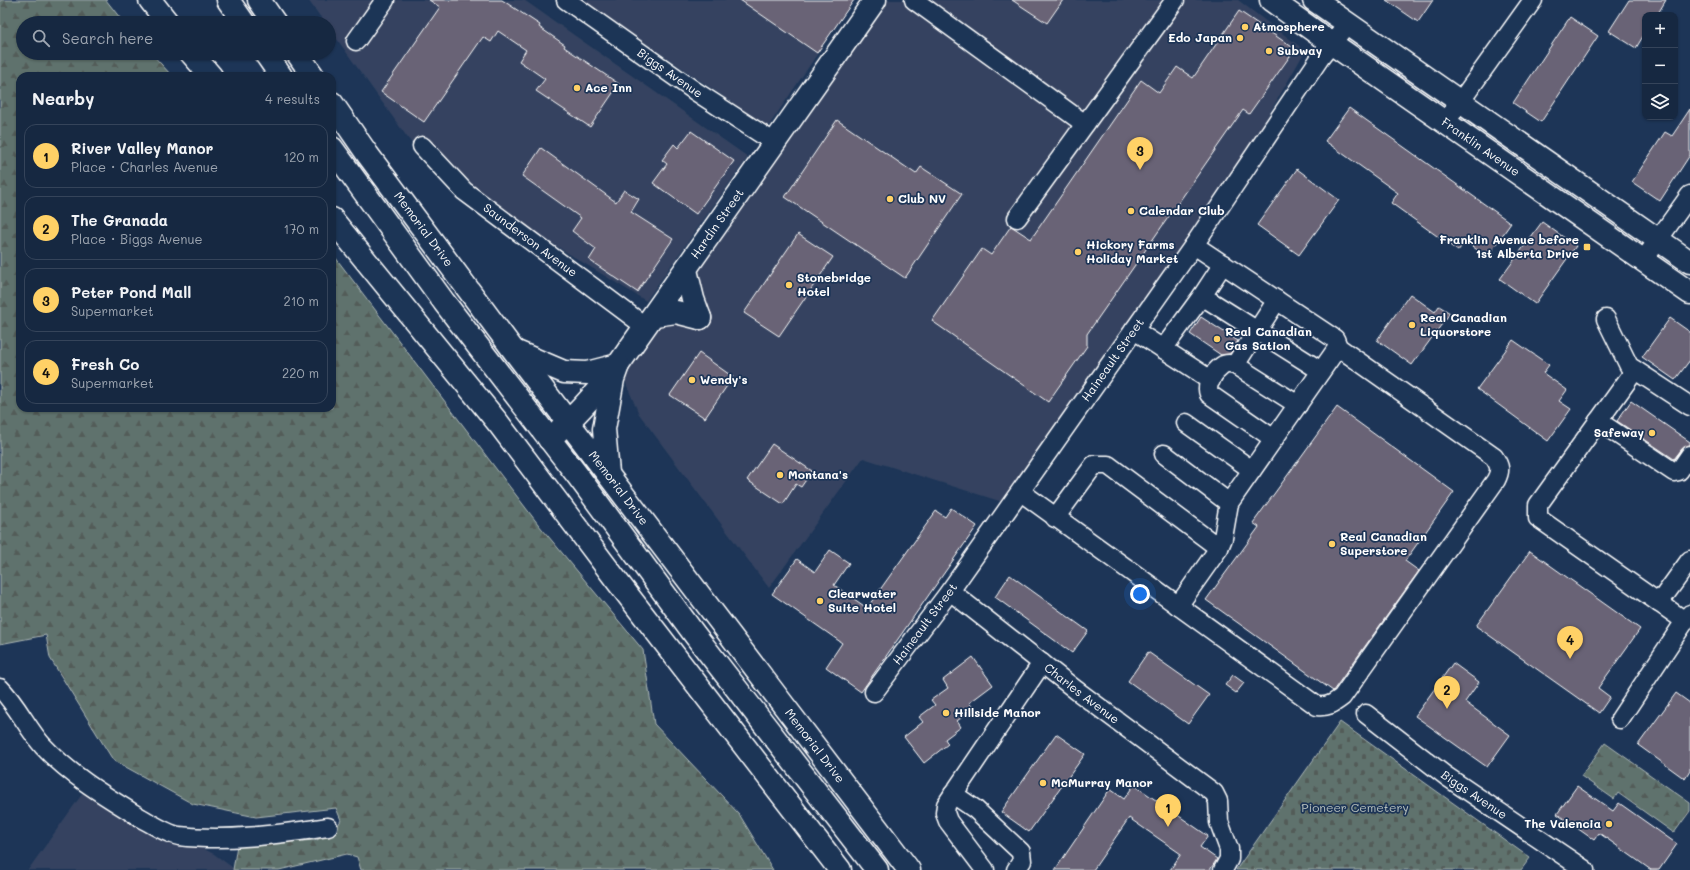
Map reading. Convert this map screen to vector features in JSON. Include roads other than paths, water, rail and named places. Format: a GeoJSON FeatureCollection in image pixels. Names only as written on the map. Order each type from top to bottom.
{"type":"FeatureCollection","features":[{"type":"Feature","properties":{"kind":"main road"},"geometry":{"type":"LineString","coordinates":[[150,0],[163,16]]}},
{"type":"Feature","properties":{"kind":"main road"},"geometry":{"type":"LineString","coordinates":[[228,0],[239,16]]}},
{"type":"Feature","properties":{"kind":"main road"},"geometry":{"type":"LineString","coordinates":[[259,0],[270,16]]}},
{"type":"Feature","properties":{"kind":"main road","name":"Hardin Street"},"geometry":{"type":"LineString","coordinates":[[549,438],[569,423],[595,395],[618,365],[876,0]]}},
{"type":"Feature","properties":{"kind":"main road","name":"Franklin Avenue"},"geometry":{"type":"LineString","coordinates":[[1271,0],[1690,293]]}},
{"type":"Feature","properties":{"kind":"main road"},"geometry":{"type":"LineString","coordinates":[[1314,0],[1690,262]]}},
{"type":"Feature","properties":{"kind":"main road"},"geometry":{"type":"LineString","coordinates":[[197,60],[208,72]]}},
{"type":"Feature","properties":{"kind":"main road"},"geometry":{"type":"LineString","coordinates":[[270,60],[278,72]]}},
{"type":"Feature","properties":{"kind":"main road"},"geometry":{"type":"LineString","coordinates":[[302,60],[310,72]]}},
{"type":"Feature","properties":{"kind":"main road","name":"Memorial Drive"},"geometry":{"type":"LineString","coordinates":[[336,109],[368,155],[514,351],[909,870]]}},
{"type":"Feature","properties":{"kind":"main road"},"geometry":{"type":"LineString","coordinates":[[336,154],[444,302],[549,438],[694,635],[871,862]]}},
{"type":"Feature","properties":{"kind":"main road"},"geometry":{"type":"LineString","coordinates":[[336,224],[499,424],[840,870]]}},
{"type":"Feature","properties":{"kind":"main road"},"geometry":{"type":"LineString","coordinates":[[650,321],[676,312],[700,318],[693,299],[686,270]]}},
{"type":"Feature","properties":{"kind":"main road"},"geometry":{"type":"LineString","coordinates":[[514,351],[564,372],[587,373],[618,365]]}},
{"type":"Feature","properties":{"kind":"main road"},"geometry":{"type":"LineString","coordinates":[[608,473],[604,429],[613,379],[618,365]]}},
{"type":"Feature","properties":{"kind":"street"},"geometry":{"type":"LineString","coordinates":[[356,41],[385,0]]}},
{"type":"Feature","properties":{"kind":"street","name":"Biggs Avenue"},"geometry":{"type":"LineString","coordinates":[[566,0],[696,91],[775,143]]}},
{"type":"Feature","properties":{"kind":"street"},"geometry":{"type":"LineString","coordinates":[[914,0],[1085,124]]}},
{"type":"Feature","properties":{"kind":"street"},"geometry":{"type":"LineString","coordinates":[[1017,218],[1175,0]]}},
{"type":"Feature","properties":{"kind":"street"},"geometry":{"type":"LineString","coordinates":[[1445,123],[1533,0]]}},
{"type":"Feature","properties":{"kind":"street","name":"Haineault Street"},"geometry":{"type":"LineString","coordinates":[[874,692],[950,591],[1194,245],[1331,43],[1347,24]]}},
{"type":"Feature","properties":{"kind":"street","name":"Saunderson Avenue"},"geometry":{"type":"LineString","coordinates":[[422,146],[464,191],[650,321]]}},
{"type":"Feature","properties":{"kind":"street"},"geometry":{"type":"LineString","coordinates":[[1643,261],[1690,195]]}},
{"type":"Feature","properties":{"kind":"street"},"geometry":{"type":"LineString","coordinates":[[1020,492],[1317,706],[1326,707],[1342,697],[1496,480],[1500,473],[1499,465],[1494,457],[1338,347],[1335,339],[1194,245]]}},
{"type":"Feature","properties":{"kind":"street"},"geometry":{"type":"LineString","coordinates":[[1163,349],[1202,296],[1223,264]]}},
{"type":"Feature","properties":{"kind":"street"},"geometry":{"type":"LineString","coordinates":[[1202,296],[1321,371]]}},
{"type":"Feature","properties":{"kind":"street"},"geometry":{"type":"LineString","coordinates":[[1235,365],[1256,330],[1277,300]]}},
{"type":"Feature","properties":{"kind":"street"},"geometry":{"type":"LineString","coordinates":[[1606,319],[1629,366],[1688,400]]}},
{"type":"Feature","properties":{"kind":"street"},"geometry":{"type":"LineString","coordinates":[[1134,330],[1211,380]]}},
{"type":"Feature","properties":{"kind":"street"},"geometry":{"type":"LineString","coordinates":[[1178,606],[1219,548],[1223,538],[1229,503],[1338,347]]}},
{"type":"Feature","properties":{"kind":"street"},"geometry":{"type":"LineString","coordinates":[[1274,439],[1208,394],[1207,388],[1211,380],[1222,366],[1227,364],[1235,365],[1298,405]]}},
{"type":"Feature","properties":{"kind":"street"},"geometry":{"type":"LineString","coordinates":[[1620,719],[1687,618],[1659,603],[1538,518],[1538,505],[1635,370]]}},
{"type":"Feature","properties":{"kind":"street"},"geometry":{"type":"LineString","coordinates":[[1598,421],[1674,472],[1679,471],[1690,455]]}},
{"type":"Feature","properties":{"kind":"street"},"geometry":{"type":"LineString","coordinates":[[1186,423],[1252,470]]}},
{"type":"Feature","properties":{"kind":"street"},"geometry":{"type":"LineString","coordinates":[[1164,454],[1229,503]]}},
{"type":"Feature","properties":{"kind":"street"},"geometry":{"type":"LineString","coordinates":[[1056,518],[1094,465],[1108,465],[1219,548]]}},
{"type":"Feature","properties":{"kind":"street"},"geometry":{"type":"LineString","coordinates":[[1659,603],[1690,560]]}},
{"type":"Feature","properties":{"kind":"street","name":"Charles Avenue"},"geometry":{"type":"LineString","coordinates":[[950,591],[1042,663],[1214,793],[1218,801],[1219,822],[1229,849],[1229,859],[1223,870]]}},
{"type":"Feature","properties":{"kind":"street"},"geometry":{"type":"LineString","coordinates":[[985,870],[948,821],[945,813],[946,805],[1042,663]]}},
{"type":"Feature","properties":{"kind":"street"},"geometry":{"type":"LineString","coordinates":[[0,688],[16,707],[31,733],[61,763],[84,782],[127,809],[155,826],[178,836],[220,837],[278,834],[328,827]]}},
{"type":"Feature","properties":{"kind":"street","name":"Biggs Avenue"},"geometry":{"type":"LineString","coordinates":[[1366,714],[1446,776],[1585,870]]}},
{"type":"Feature","properties":{"kind":"street"},"geometry":{"type":"LineString","coordinates":[[953,794],[975,809],[1021,852],[1022,861],[1020,867],[1016,870]]}},
{"type":"Feature","properties":{"kind":"place","name":"Atmosphere"},"geometry":{"type":"Point","coordinates":[1245,27]}},
{"type":"Feature","properties":{"kind":"place","name":"Edo Japan"},"geometry":{"type":"Point","coordinates":[1240,38]}},
{"type":"Feature","properties":{"kind":"place","name":"Subway"},"geometry":{"type":"Point","coordinates":[1269,51]}},
{"type":"Feature","properties":{"kind":"place","name":"Ace Inn"},"geometry":{"type":"Point","coordinates":[577,88]}},
{"type":"Feature","properties":{"kind":"place","name":"Peter Pond Mall"},"geometry":{"type":"Point","coordinates":[1140,170]}},
{"type":"Feature","properties":{"kind":"place","name":"Club NV"},"geometry":{"type":"Point","coordinates":[890,199]}},
{"type":"Feature","properties":{"kind":"place","name":"Calendar Club"},"geometry":{"type":"Point","coordinates":[1131,211]}},
{"type":"Feature","properties":{"kind":"place","name":"Franklin Avenue before 1st Alberta Drive"},"geometry":{"type":"Point","coordinates":[1587,247]}},
{"type":"Feature","properties":{"kind":"place","name":"Hickory Farms Holiday Market"},"geometry":{"type":"Point","coordinates":[1078,252]}},
{"type":"Feature","properties":{"kind":"place","name":"Stonebridge Hotel"},"geometry":{"type":"Point","coordinates":[789,285]}},
{"type":"Feature","properties":{"kind":"place","name":"Real Canadian Liquorstore"},"geometry":{"type":"Point","coordinates":[1412,325]}},
{"type":"Feature","properties":{"kind":"place","name":"Real Canadian Gas Sation"},"geometry":{"type":"Point","coordinates":[1217,339]}},
{"type":"Feature","properties":{"kind":"place","name":"Wendy's"},"geometry":{"type":"Point","coordinates":[692,380]}},
{"type":"Feature","properties":{"kind":"place","name":"Safeway"},"geometry":{"type":"Point","coordinates":[1652,433]}},
{"type":"Feature","properties":{"kind":"place","name":"Montana's"},"geometry":{"type":"Point","coordinates":[780,475]}},
{"type":"Feature","properties":{"kind":"place","name":"Real Canadian Superstore"},"geometry":{"type":"Point","coordinates":[1332,544]}},
{"type":"Feature","properties":{"kind":"place","name":"Clearwater Suite Hotel"},"geometry":{"type":"Point","coordinates":[820,601]}},
{"type":"Feature","properties":{"kind":"place","name":"Fresh Co"},"geometry":{"type":"Point","coordinates":[1570,659]}},
{"type":"Feature","properties":{"kind":"place","name":"The Granada"},"geometry":{"type":"Point","coordinates":[1447,709]}},
{"type":"Feature","properties":{"kind":"place","name":"Hillside Manor"},"geometry":{"type":"Point","coordinates":[946,713]}},
{"type":"Feature","properties":{"kind":"place","name":"McMurray Manor"},"geometry":{"type":"Point","coordinates":[1043,783]}},
{"type":"Feature","properties":{"kind":"place","name":"The Valencia"},"geometry":{"type":"Point","coordinates":[1609,824]}},
{"type":"Feature","properties":{"kind":"place","name":"River Valley Manor"},"geometry":{"type":"Point","coordinates":[1168,827]}},
{"type":"Feature","properties":{"kind":"park label","name":"Pioneer Cemetery"},"geometry":{"type":"Point","coordinates":[1355,808]}}]}
